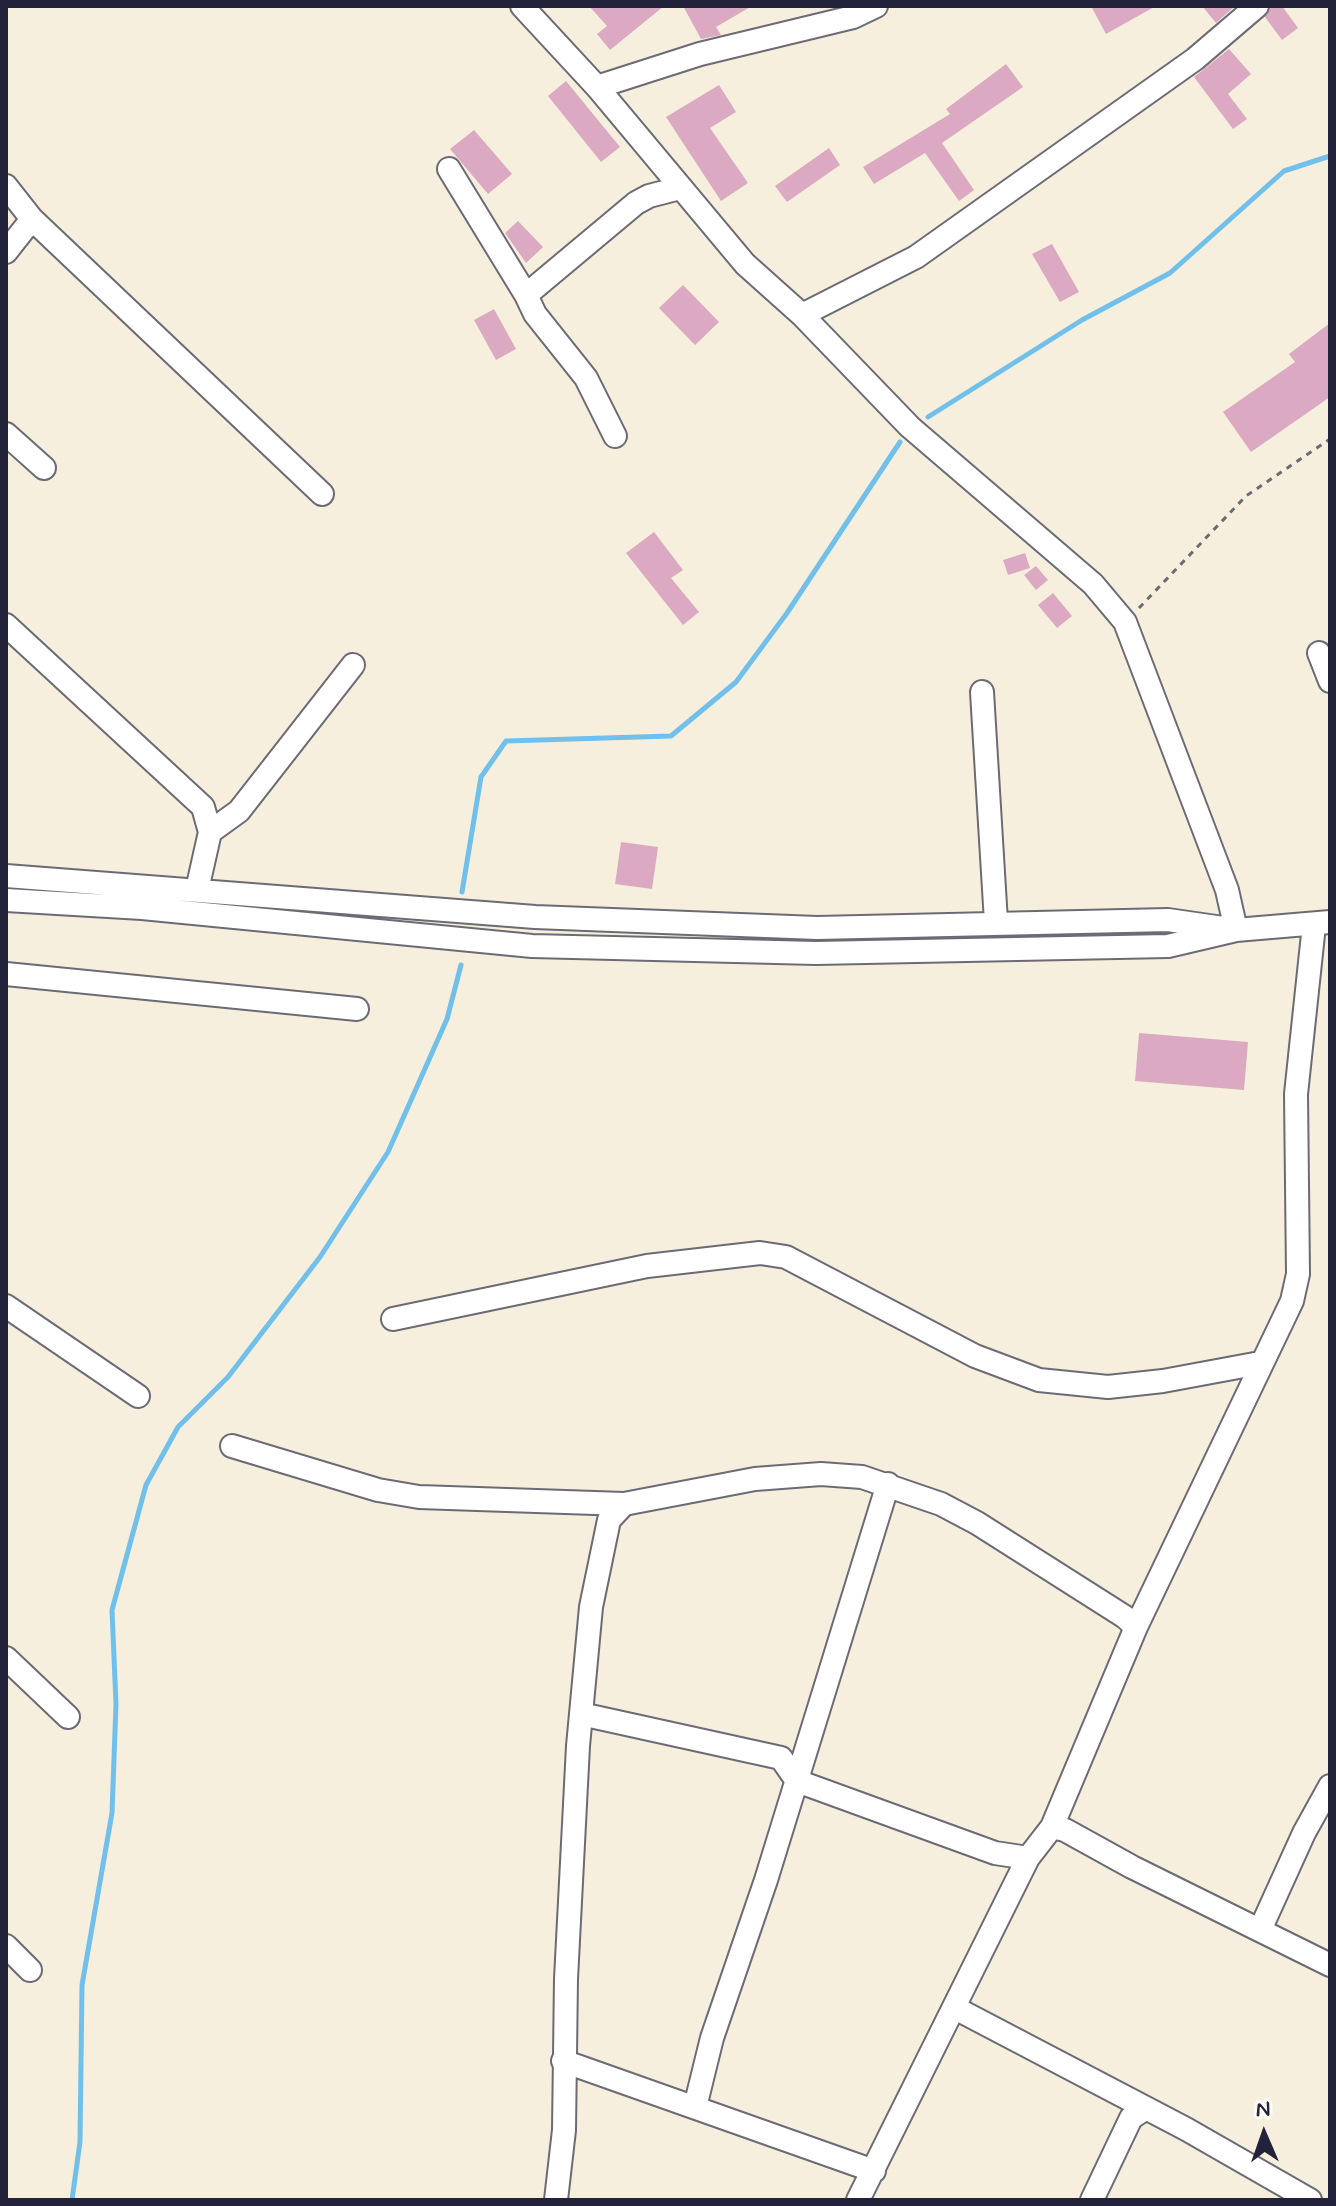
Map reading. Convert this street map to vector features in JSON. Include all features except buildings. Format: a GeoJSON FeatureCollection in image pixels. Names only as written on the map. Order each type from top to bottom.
{"type":"FeatureCollection","features":[{"type":"Feature","properties":{"kind":"street"},"geometry":{"type":"LineString","coordinates":[[522,6],[597,87],[735,255],[802,315],[910,427],[1093,584],[1125,622],[1227,890],[1236,930]]}},
{"type":"Feature","properties":{"kind":"street"},"geometry":{"type":"LineString","coordinates":[[597,87],[700,54],[853,17],[876,6]]}},
{"type":"Feature","properties":{"kind":"street"},"geometry":{"type":"LineString","coordinates":[[802,315],[916,257],[1195,59],[1257,6]]}},
{"type":"Feature","properties":{"kind":"street"},"geometry":{"type":"LineString","coordinates":[[449,169],[535,314],[586,378],[615,436]]}},
{"type":"Feature","properties":{"kind":"street"},"geometry":{"type":"LineString","coordinates":[[6,186],[32,219],[322,494]]}},
{"type":"Feature","properties":{"kind":"street"},"geometry":{"type":"LineString","coordinates":[[526,295],[636,203],[649,196],[680,188]]}},
{"type":"Feature","properties":{"kind":"street"},"geometry":{"type":"LineString","coordinates":[[6,252],[32,219]]}},
{"type":"Feature","properties":{"kind":"street"},"geometry":{"type":"LineString","coordinates":[[6,434],[44,468]]}},
{"type":"Feature","properties":{"kind":"street"},"geometry":{"type":"LineString","coordinates":[[6,625],[203,807],[210,832],[197,890]]}},
{"type":"Feature","properties":{"kind":"street"},"geometry":{"type":"LineString","coordinates":[[1319,653],[1330,681]]}},
{"type":"Feature","properties":{"kind":"street"},"geometry":{"type":"LineString","coordinates":[[210,832],[239,811],[353,665]]}},
{"type":"Feature","properties":{"kind":"street"},"geometry":{"type":"LineString","coordinates":[[982,692],[996,922]]}},
{"type":"Feature","properties":{"kind":"street"},"geometry":{"type":"LineString","coordinates":[[6,876],[143,889],[197,890],[567,918],[817,928],[1168,920],[1236,930]]}},
{"type":"Feature","properties":{"kind":"street"},"geometry":{"type":"LineString","coordinates":[[6,900],[142,908],[532,946],[816,953],[1168,946],[1236,930],[1322,923],[1296,1094],[1298,1274],[1292,1301],[1136,1627],[1052,1827],[1028,1858],[858,2200]]}},
{"type":"Feature","properties":{"kind":"street"},"geometry":{"type":"LineString","coordinates":[[6,974],[357,1009]]}},
{"type":"Feature","properties":{"kind":"street"},"geometry":{"type":"LineString","coordinates":[[393,1319],[647,1266],[760,1253],[786,1257],[975,1356],[1039,1380],[1108,1387],[1163,1381],[1260,1363]]}},
{"type":"Feature","properties":{"kind":"street"},"geometry":{"type":"LineString","coordinates":[[6,1306],[138,1396]]}},
{"type":"Feature","properties":{"kind":"street"},"geometry":{"type":"LineString","coordinates":[[232,1446],[378,1490],[419,1497],[624,1504],[755,1479],[821,1474],[862,1477],[888,1484],[977,1523],[1112,1608],[1136,1627]]}},
{"type":"Feature","properties":{"kind":"street"},"geometry":{"type":"LineString","coordinates":[[695,2107],[712,2038],[797,1781],[888,1484]]}},
{"type":"Feature","properties":{"kind":"street"},"geometry":{"type":"LineString","coordinates":[[556,2200],[564,2130],[563,2061],[581,1714],[591,1607],[609,1520],[624,1504]]}},
{"type":"Feature","properties":{"kind":"street"},"geometry":{"type":"LineString","coordinates":[[6,1658],[68,1717]]}},
{"type":"Feature","properties":{"kind":"street"},"geometry":{"type":"LineString","coordinates":[[581,1714],[781,1758],[792,1768],[797,1781],[995,1853],[1028,1858]]}},
{"type":"Feature","properties":{"kind":"street"},"geometry":{"type":"LineString","coordinates":[[1260,1930],[1304,1833],[1330,1786]]}},
{"type":"Feature","properties":{"kind":"street"},"geometry":{"type":"LineString","coordinates":[[1052,1827],[1065,1830],[1132,1867],[1330,1965]]}},
{"type":"Feature","properties":{"kind":"street"},"geometry":{"type":"LineString","coordinates":[[6,1946],[30,1970]]}},
{"type":"Feature","properties":{"kind":"street"},"geometry":{"type":"LineString","coordinates":[[955,2008],[1146,2108],[1310,2200]]}},
{"type":"Feature","properties":{"kind":"street"},"geometry":{"type":"LineString","coordinates":[[563,2061],[874,2171]]}},
{"type":"Feature","properties":{"kind":"street"},"geometry":{"type":"LineString","coordinates":[[1092,2200],[1131,2118],[1146,2108]]}},
{"type":"Feature","properties":{"kind":"path"},"geometry":{"type":"LineString","coordinates":[[1125,622],[1246,496],[1330,439]]}},
{"type":"Feature","properties":{"kind":"waterway"},"geometry":{"type":"LineString","coordinates":[[928,417],[1082,320],[1170,273],[1284,171],[1330,156]]}},
{"type":"Feature","properties":{"kind":"waterway"},"geometry":{"type":"LineString","coordinates":[[462,892],[481,777],[506,741],[671,736],[736,682],[787,613],[900,442]]}},
{"type":"Feature","properties":{"kind":"waterway"},"geometry":{"type":"LineString","coordinates":[[72,2200],[80,2142],[82,1985],[112,1813],[116,1704],[112,1610],[146,1485],[178,1427],[228,1377],[320,1257],[388,1152],[447,1019],[461,965]]}}]}
